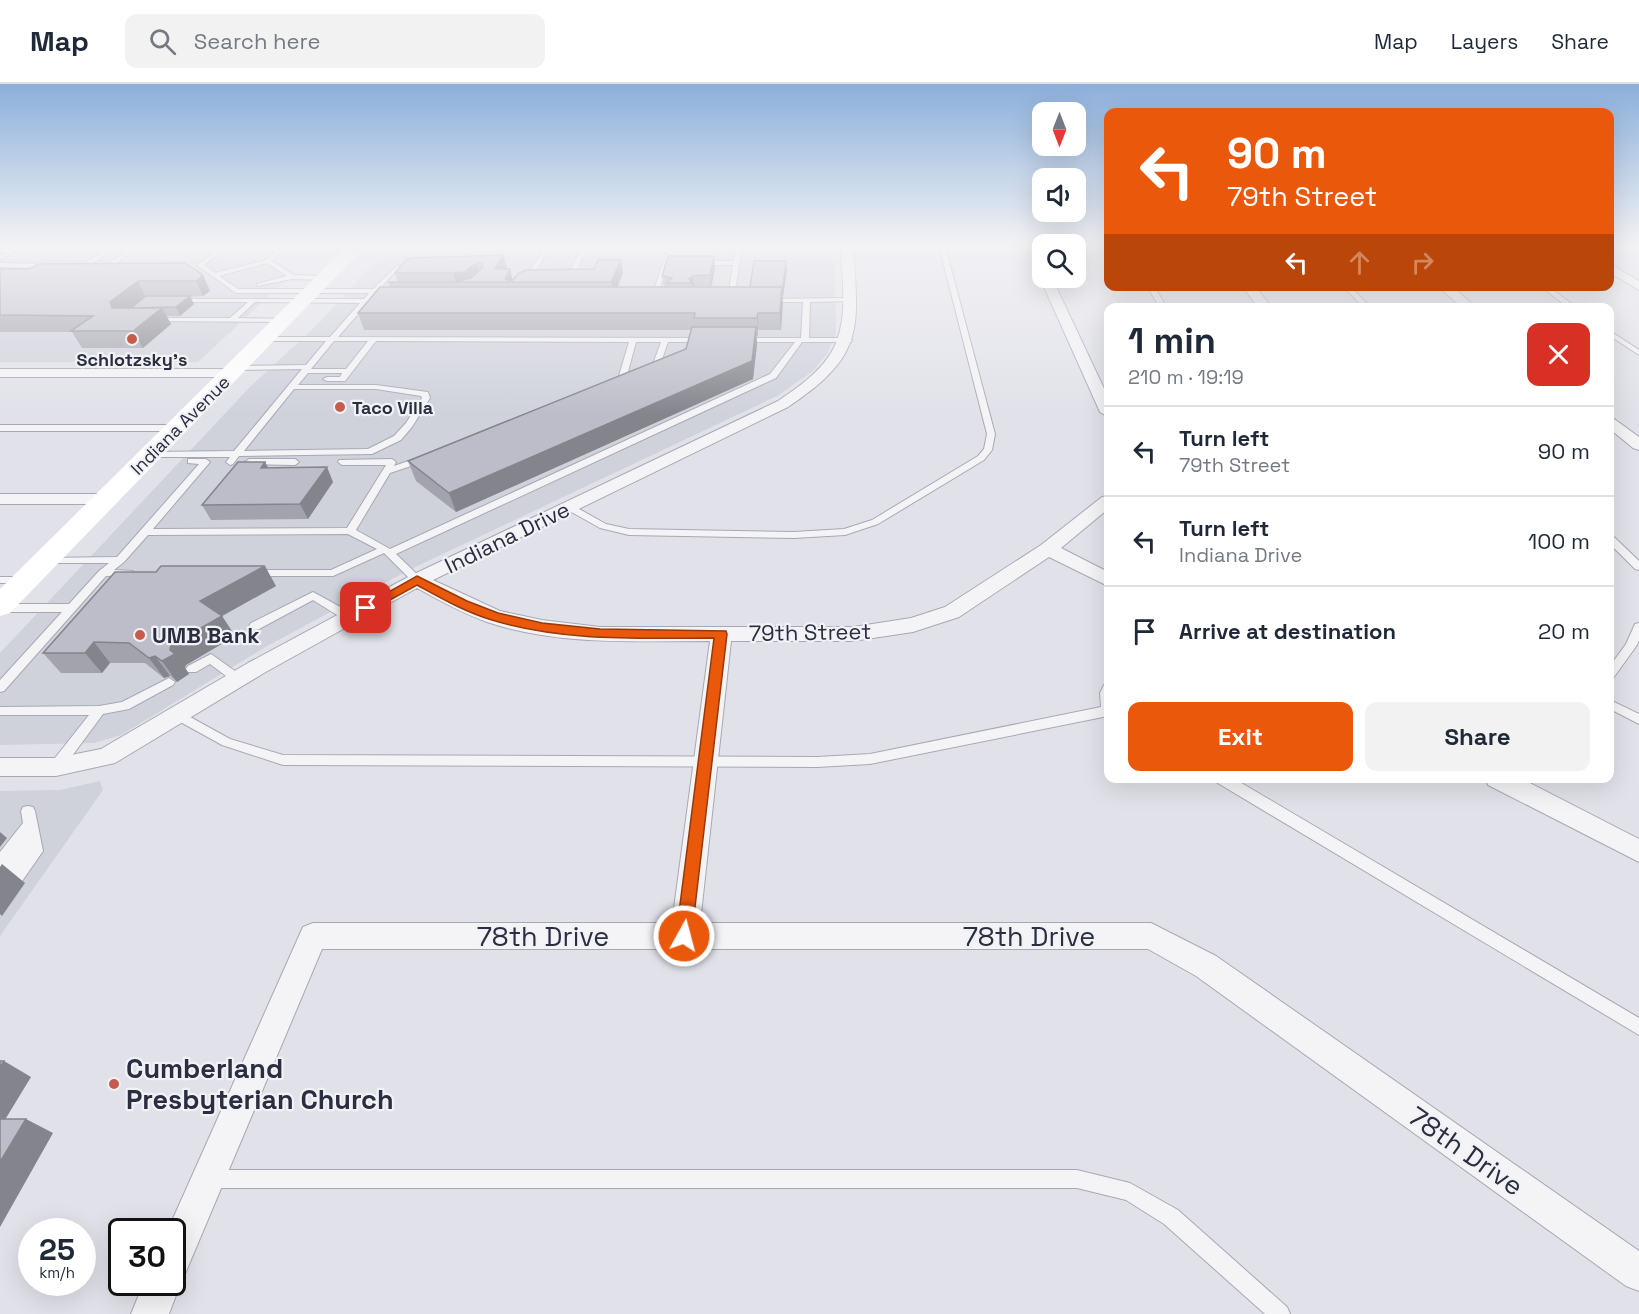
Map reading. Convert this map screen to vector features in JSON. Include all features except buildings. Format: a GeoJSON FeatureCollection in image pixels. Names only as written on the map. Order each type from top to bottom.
{"type":"FeatureCollection","features":[{"type":"Feature","properties":{"kind":"main road","name":"Indiana Avenue"},"geometry":{"type":"LineString","coordinates":[[0,607],[304,300]]}},
{"type":"Feature","properties":{"kind":"street","name":"Indiana Drive"},"geometry":{"type":"LineString","coordinates":[[0,767],[57,767],[107,757],[238,679],[417,580],[783,404],[827,373],[840,358],[848,340],[851,323],[850,300]]}},
{"type":"Feature","properties":{"kind":"street"},"geometry":{"type":"LineString","coordinates":[[1056,300],[1104,403]]}},
{"type":"Feature","properties":{"kind":"street"},"geometry":{"type":"LineString","coordinates":[[0,373],[234,371]]}},
{"type":"Feature","properties":{"kind":"street"},"geometry":{"type":"LineString","coordinates":[[1614,424],[1639,445]]}},
{"type":"Feature","properties":{"kind":"street"},"geometry":{"type":"LineString","coordinates":[[0,498],[106,499]]}},
{"type":"Feature","properties":{"kind":"street","name":"79th Street"},"geometry":{"type":"LineString","coordinates":[[417,580],[462,604],[495,617],[542,627],[600,634],[853,634],[913,625],[952,612],[1047,549],[1104,504]]}},
{"type":"Feature","properties":{"kind":"street"},"geometry":{"type":"LineString","coordinates":[[1047,549],[1104,578]]}},
{"type":"Feature","properties":{"kind":"street"},"geometry":{"type":"LineString","coordinates":[[684,936],[721,634]]}},
{"type":"Feature","properties":{"kind":"street"},"geometry":{"type":"LineString","coordinates":[[1507,783],[1639,851]]}},
{"type":"Feature","properties":{"kind":"street","name":"78th Drive"},"geometry":{"type":"LineString","coordinates":[[208,1179],[313,936],[1151,936],[1206,966],[1639,1273]]}},
{"type":"Feature","properties":{"kind":"street"},"geometry":{"type":"LineString","coordinates":[[186,1229],[208,1179]]}},
{"type":"Feature","properties":{"kind":"street"},"geometry":{"type":"LineString","coordinates":[[150,1314],[157,1296]]}},
{"type":"Feature","properties":{"kind":"lane"},"geometry":{"type":"LineString","coordinates":[[186,300],[260,300]]}},
{"type":"Feature","properties":{"kind":"lane"},"geometry":{"type":"LineString","coordinates":[[241,573],[333,573],[387,551],[773,376],[802,340],[807,300]]}},
{"type":"Feature","properties":{"kind":"lane"},"geometry":{"type":"LineString","coordinates":[[569,507],[603,526],[628,532],[794,535],[845,532],[875,522],[981,458],[988,450],[991,434],[958,300]]}},
{"type":"Feature","properties":{"kind":"lane"},"geometry":{"type":"LineString","coordinates":[[230,462],[365,301],[389,301]]}},
{"type":"Feature","properties":{"kind":"lane"},"geometry":{"type":"LineString","coordinates":[[232,320],[252,302]]}},
{"type":"Feature","properties":{"kind":"lane"},"geometry":{"type":"LineString","coordinates":[[144,320],[284,320]]}},
{"type":"Feature","properties":{"kind":"lane"},"geometry":{"type":"LineString","coordinates":[[1614,336],[1639,353]]}},
{"type":"Feature","properties":{"kind":"lane"},"geometry":{"type":"LineString","coordinates":[[265,339],[710,340]]}},
{"type":"Feature","properties":{"kind":"lane"},"geometry":{"type":"LineString","coordinates":[[298,380],[342,379],[373,340]]}},
{"type":"Feature","properties":{"kind":"lane"},"geometry":{"type":"LineString","coordinates":[[622,380],[633,340]]}},
{"type":"Feature","properties":{"kind":"lane"},"geometry":{"type":"LineString","coordinates":[[639,372],[656,365],[664,340]]}},
{"type":"Feature","properties":{"kind":"lane"},"geometry":{"type":"LineString","coordinates":[[732,340],[848,340]]}},
{"type":"Feature","properties":{"kind":"lane"},"geometry":{"type":"LineString","coordinates":[[234,371],[307,369],[349,371]]}},
{"type":"Feature","properties":{"kind":"lane"},"geometry":{"type":"LineString","coordinates":[[612,383],[630,376]]}},
{"type":"Feature","properties":{"kind":"lane"},"geometry":{"type":"LineString","coordinates":[[148,457],[369,452],[394,443],[403,434],[426,398],[425,394],[376,387],[292,387]]}},
{"type":"Feature","properties":{"kind":"lane"},"geometry":{"type":"LineString","coordinates":[[0,428],[177,428]]}},
{"type":"Feature","properties":{"kind":"lane"},"geometry":{"type":"LineString","coordinates":[[148,457],[206,462],[392,462],[351,531]]}},
{"type":"Feature","properties":{"kind":"lane"},"geometry":{"type":"LineString","coordinates":[[387,471],[429,457]]}},
{"type":"Feature","properties":{"kind":"lane"},"geometry":{"type":"LineString","coordinates":[[0,688],[103,573],[120,560],[206,462]]}},
{"type":"Feature","properties":{"kind":"lane"},"geometry":{"type":"LineString","coordinates":[[145,531],[351,531],[387,551],[417,580]]}},
{"type":"Feature","properties":{"kind":"lane"},"geometry":{"type":"LineString","coordinates":[[1614,543],[1639,567]]}},
{"type":"Feature","properties":{"kind":"lane"},"geometry":{"type":"LineString","coordinates":[[46,560],[120,560]]}},
{"type":"Feature","properties":{"kind":"lane"},"geometry":{"type":"LineString","coordinates":[[103,573],[138,573]]}},
{"type":"Feature","properties":{"kind":"lane"},"geometry":{"type":"LineString","coordinates":[[0,580],[26,580]]}},
{"type":"Feature","properties":{"kind":"lane"},"geometry":{"type":"LineString","coordinates":[[255,626],[313,595],[349,617]]}},
{"type":"Feature","properties":{"kind":"lane"},"geometry":{"type":"LineString","coordinates":[[0,607],[72,608]]}},
{"type":"Feature","properties":{"kind":"lane"},"geometry":{"type":"LineString","coordinates":[[1614,668],[1631,645],[1639,627]]}},
{"type":"Feature","properties":{"kind":"lane"},"geometry":{"type":"LineString","coordinates":[[192,669],[211,658],[238,679]]}},
{"type":"Feature","properties":{"kind":"lane"},"geometry":{"type":"LineString","coordinates":[[0,711],[99,710],[124,706],[169,682]]}},
{"type":"Feature","properties":{"kind":"lane"},"geometry":{"type":"LineString","coordinates":[[1614,706],[1639,719]]}},
{"type":"Feature","properties":{"kind":"lane"},"geometry":{"type":"LineString","coordinates":[[57,767],[99,710]]}},
{"type":"Feature","properties":{"kind":"lane"},"geometry":{"type":"LineString","coordinates":[[179,716],[226,742],[283,760],[706,762],[870,759],[1104,712]]}},
{"type":"Feature","properties":{"kind":"lane"},"geometry":{"type":"LineString","coordinates":[[1229,783],[1639,1027]]}},
{"type":"Feature","properties":{"kind":"lane"},"geometry":{"type":"LineString","coordinates":[[0,863],[29,818],[36,851],[6,883]]}},
{"type":"Feature","properties":{"kind":"lane"},"geometry":{"type":"LineString","coordinates":[[208,1179],[1077,1179],[1130,1192],[1171,1217],[1280,1314]]}},
{"type":"Feature","properties":{"kind":"shaded area"},"geometry":{"type":"Polygon","coordinates":[[[0,300],[264,300],[198,362],[0,362],[0,300]]]}},
{"type":"Feature","properties":{"kind":"shaded area"},"geometry":{"type":"Polygon","coordinates":[[[340,300],[836,300],[836,334],[828,352],[813,371],[777,396],[411,569],[267,646],[121,735],[94,743],[0,745],[0,653],[249,388],[319,323],[340,300]]]}},
{"type":"Feature","properties":{"kind":"shaded area"},"geometry":{"type":"Polygon","coordinates":[[[100,781],[103,790],[0,936],[0,791],[60,790],[100,781]]]}},
{"type":"Feature","properties":{"kind":"place","name":"Schlotzsky's"},"geometry":{"type":"Point","coordinates":[132,339]}},
{"type":"Feature","properties":{"kind":"place","name":"Taco Villa"},"geometry":{"type":"Point","coordinates":[340,407]}},
{"type":"Feature","properties":{"kind":"place","name":"UMB Bank"},"geometry":{"type":"Point","coordinates":[140,635]}},
{"type":"Feature","properties":{"kind":"place","name":"Cumberland Presbyterian Church"},"geometry":{"type":"Point","coordinates":[114,1084]}},
{"type":"Feature","properties":{"kind":"route"},"geometry":{"type":"LineString","coordinates":[[366,608],[417,580],[462,604],[495,617],[542,627],[600,634],[721,634],[684,936]]}}]}
